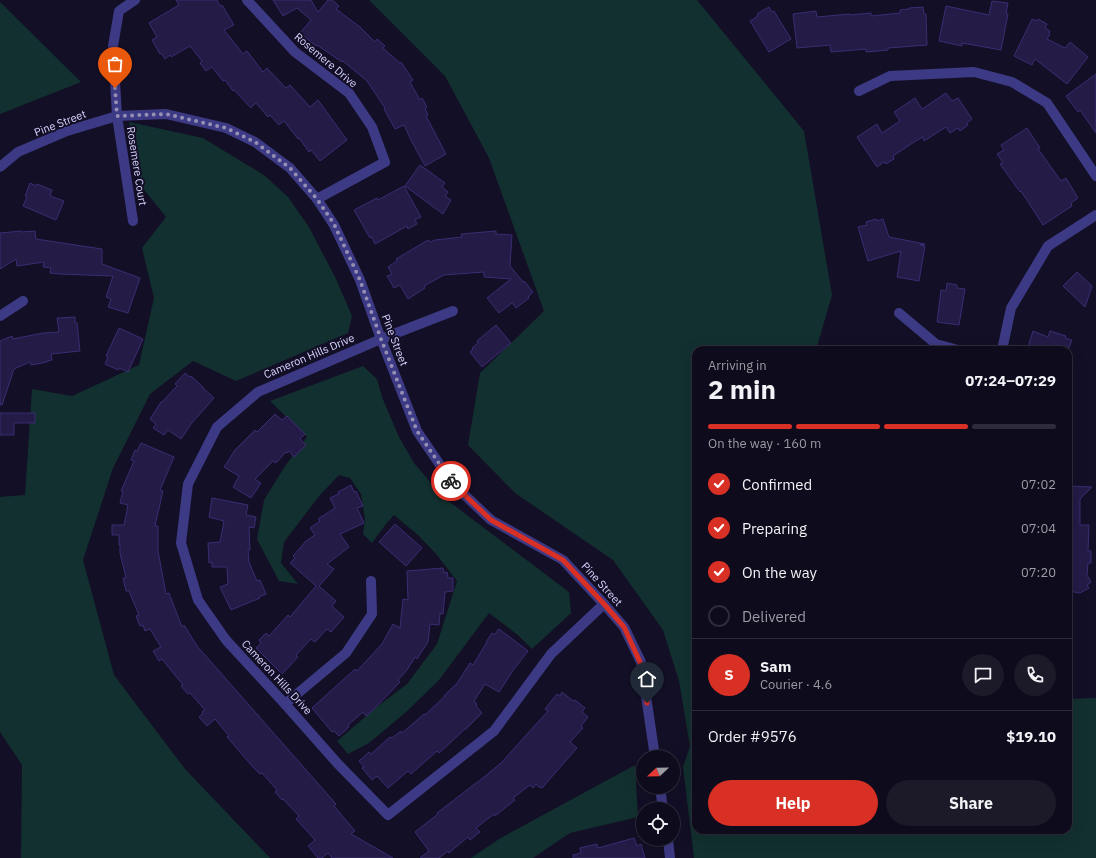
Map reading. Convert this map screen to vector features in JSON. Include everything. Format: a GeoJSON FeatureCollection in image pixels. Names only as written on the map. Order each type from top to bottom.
{"type":"FeatureCollection","features":[{"type":"Feature","properties":{"kind":"street"},"geometry":{"type":"LineString","coordinates":[[117,116],[113,46],[119,11],[135,0]]}},
{"type":"Feature","properties":{"kind":"street","name":"Rosemere Drive"},"geometry":{"type":"LineString","coordinates":[[247,0],[295,52],[349,93],[372,127],[385,162],[317,199]]}},
{"type":"Feature","properties":{"kind":"street"},"geometry":{"type":"LineString","coordinates":[[860,91],[890,76],[974,72],[1012,82],[1047,103],[1096,176]]}},
{"type":"Feature","properties":{"kind":"street","name":"Pine Street"},"geometry":{"type":"LineString","coordinates":[[0,167],[18,152],[67,131],[117,116],[166,114],[226,128],[255,142],[290,168],[317,199],[334,224],[360,280],[417,431],[453,484],[491,520],[563,560],[624,627],[640,662],[654,750]]}},
{"type":"Feature","properties":{"kind":"street","name":"Rosemere Court"},"geometry":{"type":"LineString","coordinates":[[117,116],[133,221]]}},
{"type":"Feature","properties":{"kind":"street"},"geometry":{"type":"LineString","coordinates":[[1003,346],[1011,308],[1048,246],[1096,215]]}},
{"type":"Feature","properties":{"kind":"street"},"geometry":{"type":"LineString","coordinates":[[0,316],[23,301]]}},
{"type":"Feature","properties":{"kind":"street","name":"Cameron Hills Drive"},"geometry":{"type":"LineString","coordinates":[[453,311],[381,339],[258,392],[217,427],[188,484],[181,543],[198,600],[226,640],[338,764],[388,815],[494,731],[551,654],[604,604]]}},
{"type":"Feature","properties":{"kind":"street"},"geometry":{"type":"LineString","coordinates":[[899,313],[936,344],[943,346]]}},
{"type":"Feature","properties":{"kind":"street"},"geometry":{"type":"LineString","coordinates":[[285,704],[346,653],[372,614],[371,581]]}},
{"type":"Feature","properties":{"kind":"street"},"geometry":{"type":"LineString","coordinates":[[669,846],[670,858]]}},
{"type":"Feature","properties":{"kind":"green space"},"geometry":{"type":"Polygon","coordinates":[[[369,0],[697,0],[804,131],[832,295],[817,346],[692,346],[692,834],[1072,834],[1072,699],[1096,698],[1096,858],[694,858],[683,767],[690,746],[679,681],[663,630],[613,560],[515,493],[468,445],[480,373],[544,311],[489,158],[445,76],[369,0]]]}},
{"type":"Feature","properties":{"kind":"green space"},"geometry":{"type":"Polygon","coordinates":[[[0,2],[81,82],[0,114],[0,2]]]}},
{"type":"Feature","properties":{"kind":"green space"},"geometry":{"type":"Polygon","coordinates":[[[129,122],[203,138],[264,175],[288,197],[309,227],[336,279],[352,316],[348,333],[236,381],[193,361],[150,394],[113,468],[83,560],[114,675],[185,769],[270,858],[21,858],[22,765],[0,732],[0,497],[25,495],[32,389],[72,396],[139,365],[154,298],[142,248],[166,217],[141,186],[129,122]]]}},
{"type":"Feature","properties":{"kind":"green space"},"geometry":{"type":"Polygon","coordinates":[[[363,366],[377,379],[382,397],[399,437],[414,463],[443,497],[569,592],[571,613],[532,649],[519,636],[489,613],[439,680],[405,713],[369,743],[348,754],[337,741],[378,706],[407,684],[437,644],[457,581],[437,555],[419,536],[394,515],[372,543],[363,534],[365,519],[361,494],[350,478],[339,475],[320,495],[284,542],[281,563],[298,584],[279,581],[257,539],[264,500],[285,466],[307,437],[270,401],[363,366]]]}},
{"type":"Feature","properties":{"kind":"green space"},"geometry":{"type":"Polygon","coordinates":[[[635,765],[637,802],[636,817],[570,833],[533,858],[471,858],[499,839],[635,765]]]}},
{"type":"Feature","properties":{"kind":"building"},"geometry":{"type":"Polygon","coordinates":[[[176,0],[217,0],[220,6],[222,5],[234,25],[224,30],[243,54],[247,51],[263,72],[267,68],[286,88],[290,85],[310,107],[318,100],[347,140],[320,161],[311,150],[309,152],[284,121],[279,125],[270,115],[268,117],[256,103],[251,108],[234,90],[233,91],[225,80],[223,81],[212,67],[206,71],[200,63],[202,61],[190,46],[171,57],[170,55],[165,59],[161,53],[160,54],[152,40],[157,37],[149,23],[179,5],[176,0]]]}},
{"type":"Feature","properties":{"kind":"building"},"geometry":{"type":"Polygon","coordinates":[[[273,0],[311,0],[318,12],[328,0],[332,0],[339,6],[336,9],[360,27],[375,42],[377,39],[385,46],[383,48],[400,63],[401,62],[413,80],[410,82],[420,100],[422,98],[427,107],[425,109],[428,115],[426,116],[446,154],[425,166],[404,125],[395,129],[384,109],[385,108],[367,81],[343,61],[342,62],[317,45],[316,46],[300,33],[311,20],[297,8],[283,16],[273,0]]]}},
{"type":"Feature","properties":{"kind":"building"},"geometry":{"type":"Polygon","coordinates":[[[992,1],[1008,3],[1006,14],[1008,14],[1001,50],[962,43],[962,46],[939,41],[946,6],[989,15],[992,1]]]}},
{"type":"Feature","properties":{"kind":"building"},"geometry":{"type":"Polygon","coordinates":[[[769,7],[772,12],[774,11],[791,39],[769,52],[750,21],[758,16],[757,14],[769,7]]]}},
{"type":"Feature","properties":{"kind":"building"},"geometry":{"type":"Polygon","coordinates":[[[923,7],[924,14],[926,14],[927,45],[888,48],[888,50],[866,52],[866,49],[831,52],[830,45],[797,48],[793,14],[816,11],[817,17],[871,13],[871,16],[900,13],[900,10],[923,7]]]}},
{"type":"Feature","properties":{"kind":"building"},"geometry":{"type":"Polygon","coordinates":[[[1032,19],[1037,21],[1038,19],[1047,24],[1045,28],[1050,31],[1050,34],[1047,39],[1065,48],[1070,42],[1088,57],[1067,84],[1035,59],[1032,65],[1014,56],[1032,19]]]}},
{"type":"Feature","properties":{"kind":"building"},"geometry":{"type":"Polygon","coordinates":[[[1096,74],[1096,133],[1080,110],[1078,112],[1066,96],[1096,74]]]}},
{"type":"Feature","properties":{"kind":"building"},"geometry":{"type":"Polygon","coordinates":[[[946,93],[952,101],[958,98],[972,119],[967,123],[968,125],[960,131],[958,128],[950,133],[946,127],[924,141],[923,137],[893,156],[894,159],[886,164],[884,162],[877,167],[857,137],[877,124],[882,133],[900,121],[894,112],[915,98],[922,109],[946,93]]]}},
{"type":"Feature","properties":{"kind":"building"},"geometry":{"type":"Polygon","coordinates":[[[1027,128],[1040,148],[1038,149],[1061,181],[1066,178],[1078,198],[1071,203],[1072,206],[1043,225],[1021,191],[1020,192],[1000,164],[1003,163],[997,154],[1004,150],[1001,145],[1027,128]]]}},
{"type":"Feature","properties":{"kind":"building"},"geometry":{"type":"Polygon","coordinates":[[[420,165],[445,183],[442,187],[448,192],[445,196],[451,200],[443,214],[405,186],[420,165]]]}},
{"type":"Feature","properties":{"kind":"building"},"geometry":{"type":"Polygon","coordinates":[[[30,183],[52,190],[50,196],[64,201],[56,220],[23,206],[27,197],[25,196],[30,183]]]}},
{"type":"Feature","properties":{"kind":"building"},"geometry":{"type":"Polygon","coordinates":[[[404,186],[421,217],[415,220],[417,224],[408,229],[407,226],[375,244],[354,210],[377,198],[378,200],[404,186]]]}},
{"type":"Feature","properties":{"kind":"building"},"geometry":{"type":"Polygon","coordinates":[[[876,219],[877,221],[883,219],[889,237],[925,244],[920,245],[925,246],[919,281],[897,277],[901,251],[868,261],[858,227],[867,225],[866,222],[876,219]]]}},
{"type":"Feature","properties":{"kind":"building"},"geometry":{"type":"Polygon","coordinates":[[[35,231],[36,239],[102,249],[102,264],[140,278],[128,313],[108,307],[111,299],[106,297],[113,276],[50,273],[51,268],[43,267],[44,262],[17,266],[16,259],[0,269],[0,233],[35,231]]]}},
{"type":"Feature","properties":{"kind":"building"},"geometry":{"type":"Polygon","coordinates":[[[496,231],[496,234],[512,235],[510,266],[533,292],[528,297],[529,298],[516,308],[512,303],[499,313],[487,298],[511,279],[484,277],[484,272],[444,275],[424,286],[425,288],[408,299],[400,285],[394,288],[387,276],[392,274],[388,267],[397,261],[396,259],[428,240],[430,242],[435,240],[462,237],[461,234],[496,231]]]}},
{"type":"Feature","properties":{"kind":"building"},"geometry":{"type":"Polygon","coordinates":[[[1077,272],[1092,286],[1085,307],[1063,286],[1077,272]]]}},
{"type":"Feature","properties":{"kind":"building"},"geometry":{"type":"Polygon","coordinates":[[[947,283],[957,285],[957,288],[965,289],[959,325],[937,322],[941,290],[946,291],[947,283]]]}},
{"type":"Feature","properties":{"kind":"building"},"geometry":{"type":"Polygon","coordinates":[[[75,317],[80,351],[51,354],[52,360],[31,365],[30,362],[14,369],[2,405],[0,405],[0,341],[12,336],[13,339],[43,333],[59,332],[57,318],[75,317]]]}},
{"type":"Feature","properties":{"kind":"building"},"geometry":{"type":"Polygon","coordinates":[[[496,325],[511,343],[482,367],[470,352],[478,343],[477,341],[496,325]]]}},
{"type":"Feature","properties":{"kind":"building"},"geometry":{"type":"Polygon","coordinates":[[[119,328],[143,339],[128,372],[119,368],[118,370],[105,364],[108,357],[106,356],[119,328]]]}},
{"type":"Feature","properties":{"kind":"building"},"geometry":{"type":"Polygon","coordinates":[[[1033,331],[1048,337],[1050,331],[1066,336],[1065,338],[1072,340],[1070,346],[1028,346],[1033,331]]]}},
{"type":"Feature","properties":{"kind":"building"},"geometry":{"type":"Polygon","coordinates":[[[185,373],[190,377],[191,376],[214,398],[191,424],[181,439],[168,430],[164,435],[153,428],[156,424],[150,419],[161,402],[177,386],[175,384],[185,373]]]}},
{"type":"Feature","properties":{"kind":"building"},"geometry":{"type":"Polygon","coordinates":[[[0,413],[35,413],[35,423],[14,423],[14,435],[0,435],[0,413]]]}},
{"type":"Feature","properties":{"kind":"building"},"geometry":{"type":"Polygon","coordinates":[[[275,414],[282,420],[287,416],[305,434],[300,439],[306,445],[294,457],[289,451],[287,453],[286,452],[276,463],[273,461],[255,479],[261,483],[251,498],[233,487],[239,476],[224,467],[235,450],[255,430],[257,432],[275,414]]]}},
{"type":"Feature","properties":{"kind":"building"},"geometry":{"type":"Polygon","coordinates":[[[141,443],[174,457],[160,490],[163,491],[155,526],[158,526],[158,551],[166,594],[169,593],[182,627],[184,625],[197,646],[336,804],[334,806],[355,831],[351,834],[393,858],[332,858],[328,853],[322,858],[318,858],[308,846],[315,840],[296,819],[299,816],[275,792],[277,790],[262,773],[260,774],[252,766],[227,737],[229,736],[215,719],[207,726],[199,717],[205,710],[190,693],[188,694],[181,686],[183,685],[162,659],[159,661],[153,651],[161,647],[150,629],[145,631],[143,625],[140,626],[136,616],[139,615],[129,591],[126,591],[123,578],[126,578],[120,553],[119,535],[112,535],[112,525],[124,525],[128,505],[120,503],[123,491],[121,491],[134,461],[131,460],[135,450],[137,451],[141,443]]]}},
{"type":"Feature","properties":{"kind":"building"},"geometry":{"type":"Polygon","coordinates":[[[351,485],[354,492],[356,491],[363,506],[357,508],[364,523],[340,534],[349,547],[327,564],[334,569],[319,586],[336,601],[332,606],[344,617],[331,632],[327,629],[315,642],[311,639],[296,655],[298,657],[282,674],[256,648],[261,643],[259,640],[266,633],[269,636],[288,615],[290,617],[316,586],[290,563],[295,558],[293,556],[306,541],[315,535],[310,528],[320,521],[318,519],[335,508],[330,498],[339,494],[338,492],[351,485]]]}},
{"type":"Feature","properties":{"kind":"building"},"geometry":{"type":"Polygon","coordinates":[[[1072,486],[1092,487],[1080,499],[1080,525],[1089,525],[1088,551],[1091,551],[1091,563],[1088,563],[1087,575],[1091,582],[1087,585],[1089,588],[1080,593],[1072,592],[1072,486]]]}},
{"type":"Feature","properties":{"kind":"building"},"geometry":{"type":"Polygon","coordinates":[[[212,498],[248,505],[246,515],[256,517],[254,528],[249,527],[249,562],[257,581],[260,580],[266,594],[231,610],[220,587],[228,584],[227,567],[212,567],[212,562],[209,563],[208,543],[220,542],[224,521],[209,517],[212,498]]]}},
{"type":"Feature","properties":{"kind":"building"},"geometry":{"type":"Polygon","coordinates":[[[395,524],[422,548],[406,566],[379,542],[395,524]]]}},
{"type":"Feature","properties":{"kind":"building"},"geometry":{"type":"Polygon","coordinates":[[[443,568],[444,573],[447,572],[448,578],[453,578],[453,591],[445,592],[443,614],[440,613],[439,625],[430,624],[428,642],[417,659],[415,657],[407,670],[398,680],[400,682],[373,710],[366,716],[363,712],[348,725],[349,727],[339,736],[334,731],[332,732],[312,708],[355,669],[357,671],[382,644],[393,624],[400,628],[403,599],[408,600],[407,571],[443,568]]]}},
{"type":"Feature","properties":{"kind":"building"},"geometry":{"type":"Polygon","coordinates":[[[499,629],[528,651],[499,692],[485,684],[474,701],[482,713],[439,753],[437,751],[411,774],[408,771],[388,788],[377,776],[372,780],[362,768],[364,767],[359,761],[369,752],[371,754],[390,737],[392,738],[401,731],[402,733],[424,714],[425,715],[456,685],[470,663],[473,665],[492,633],[494,635],[499,629]]]}},
{"type":"Feature","properties":{"kind":"building"},"geometry":{"type":"Polygon","coordinates":[[[562,692],[585,708],[582,712],[588,717],[581,726],[583,728],[570,742],[577,748],[542,788],[536,784],[533,788],[530,785],[513,798],[515,800],[495,816],[494,814],[476,828],[480,832],[470,840],[468,837],[449,853],[448,851],[439,858],[420,858],[429,851],[415,832],[501,763],[548,711],[545,709],[557,694],[560,696],[562,692]]]}},
{"type":"Feature","properties":{"kind":"building"},"geometry":{"type":"Polygon","coordinates":[[[634,838],[636,846],[642,846],[645,858],[573,858],[573,855],[581,853],[580,848],[597,844],[598,848],[634,838]]]}},
{"type":"Feature","properties":{"kind":"way so far"},"geometry":{"type":"LineString","coordinates":[[115,88],[117,116],[166,114],[226,128],[255,142],[290,168],[317,199],[334,224],[360,280],[417,431],[451,481]]}},
{"type":"Feature","properties":{"kind":"route"},"geometry":{"type":"LineString","coordinates":[[451,481],[491,520],[563,560],[604,604],[624,627],[640,662],[647,703]]}}]}
